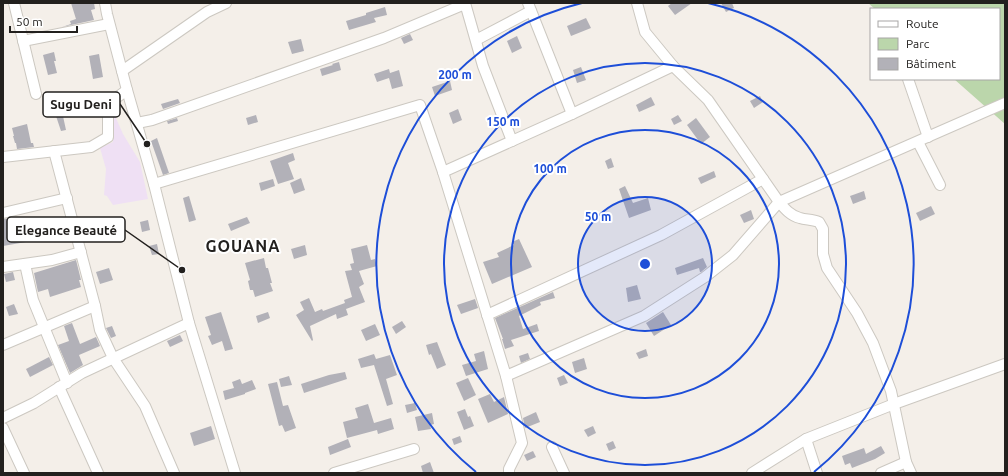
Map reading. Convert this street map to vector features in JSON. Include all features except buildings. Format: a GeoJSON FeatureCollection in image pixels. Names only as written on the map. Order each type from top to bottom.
{"type":"FeatureCollection","features":[{"type":"Feature","properties":{"kind":"street"},"geometry":{"type":"LineString","coordinates":[[14,3],[36,94]]}},
{"type":"Feature","properties":{"kind":"street"},"geometry":{"type":"LineString","coordinates":[[105,3],[127,90],[154,184],[189,322],[235,473]]}},
{"type":"Feature","properties":{"kind":"street"},"geometry":{"type":"LineString","coordinates":[[122,71],[207,12],[226,3]]}},
{"type":"Feature","properties":{"kind":"street"},"geometry":{"type":"LineString","coordinates":[[137,123],[152,120],[384,38],[465,3],[483,66],[512,141]]}},
{"type":"Feature","properties":{"kind":"street"},"geometry":{"type":"LineString","coordinates":[[637,3],[645,32],[673,66],[708,100],[779,202],[790,213],[798,218],[813,219],[819,222],[823,229],[823,254],[827,268],[857,313],[872,343],[891,391],[906,462],[911,473]]}},
{"type":"Feature","properties":{"kind":"street"},"geometry":{"type":"LineString","coordinates":[[476,40],[529,7],[572,114]]}},
{"type":"Feature","properties":{"kind":"street"},"geometry":{"type":"LineString","coordinates":[[23,41],[110,24]]}},
{"type":"Feature","properties":{"kind":"street"},"geometry":{"type":"LineString","coordinates":[[443,172],[572,114],[673,66]]}},
{"type":"Feature","properties":{"kind":"street"},"geometry":{"type":"LineString","coordinates":[[908,80],[928,137]]}},
{"type":"Feature","properties":{"kind":"street"},"geometry":{"type":"LineString","coordinates":[[3,157],[91,146],[108,137],[108,104],[127,90]]}},
{"type":"Feature","properties":{"kind":"street"},"geometry":{"type":"LineString","coordinates":[[506,376],[644,316],[705,277],[734,255],[779,202],[1005,103]]}},
{"type":"Feature","properties":{"kind":"street"},"geometry":{"type":"LineString","coordinates":[[154,184],[420,105],[443,172],[506,376],[522,443],[507,472]]}},
{"type":"Feature","properties":{"kind":"street"},"geometry":{"type":"LineString","coordinates":[[918,142],[940,185]]}},
{"type":"Feature","properties":{"kind":"street"},"geometry":{"type":"LineString","coordinates":[[54,151],[100,330],[113,358],[145,406],[174,473]]}},
{"type":"Feature","properties":{"kind":"street"},"geometry":{"type":"LineString","coordinates":[[487,315],[661,235],[762,178]]}},
{"type":"Feature","properties":{"kind":"street"},"geometry":{"type":"LineString","coordinates":[[3,212],[67,198]]}},
{"type":"Feature","properties":{"kind":"street"},"geometry":{"type":"LineString","coordinates":[[3,267],[52,260],[81,252]]}},
{"type":"Feature","properties":{"kind":"street"},"geometry":{"type":"LineString","coordinates":[[25,264],[33,300],[63,385],[98,473]]}},
{"type":"Feature","properties":{"kind":"street"},"geometry":{"type":"LineString","coordinates":[[3,345],[95,306]]}},
{"type":"Feature","properties":{"kind":"street"},"geometry":{"type":"LineString","coordinates":[[3,418],[34,403],[82,373],[189,322]]}},
{"type":"Feature","properties":{"kind":"street"},"geometry":{"type":"LineString","coordinates":[[752,473],[806,439],[894,404],[1005,364]]}},
{"type":"Feature","properties":{"kind":"street"},"geometry":{"type":"LineString","coordinates":[[3,428],[24,473]]}},
{"type":"Feature","properties":{"kind":"street"},"geometry":{"type":"LineString","coordinates":[[806,439],[817,473]]}},
{"type":"Feature","properties":{"kind":"street"},"geometry":{"type":"LineString","coordinates":[[552,447],[564,473]]}},
{"type":"Feature","properties":{"kind":"street"},"geometry":{"type":"LineString","coordinates":[[334,473],[414,449]]}},
{"type":"Feature","properties":{"kind":"street"},"geometry":{"type":"LineString","coordinates":[[881,473],[906,462]]}},
{"type":"Feature","properties":{"kind":"shaded area"},"geometry":{"type":"Polygon","coordinates":[[[111,107],[123,134],[140,162],[148,199],[113,205],[107,196],[104,195],[106,169],[100,148],[113,142],[111,107]]]}},
{"type":"Feature","properties":{"kind":"green space"},"geometry":{"type":"Polygon","coordinates":[[[868,3],[1005,3],[1005,124],[955,80],[1000,80],[1000,8],[874,8],[868,3]]]}},
{"type":"Feature","properties":{"kind":"place","name":"Sugu Deni"},"geometry":{"type":"Point","coordinates":[147,144]}},
{"type":"Feature","properties":{"kind":"place","name":"Elegance Beauté"},"geometry":{"type":"Point","coordinates":[182,270]}},
{"type":"Feature","properties":{"kind":"district","name":"GOUANA"},"geometry":{"type":"Point","coordinates":[243,246]}}]}
